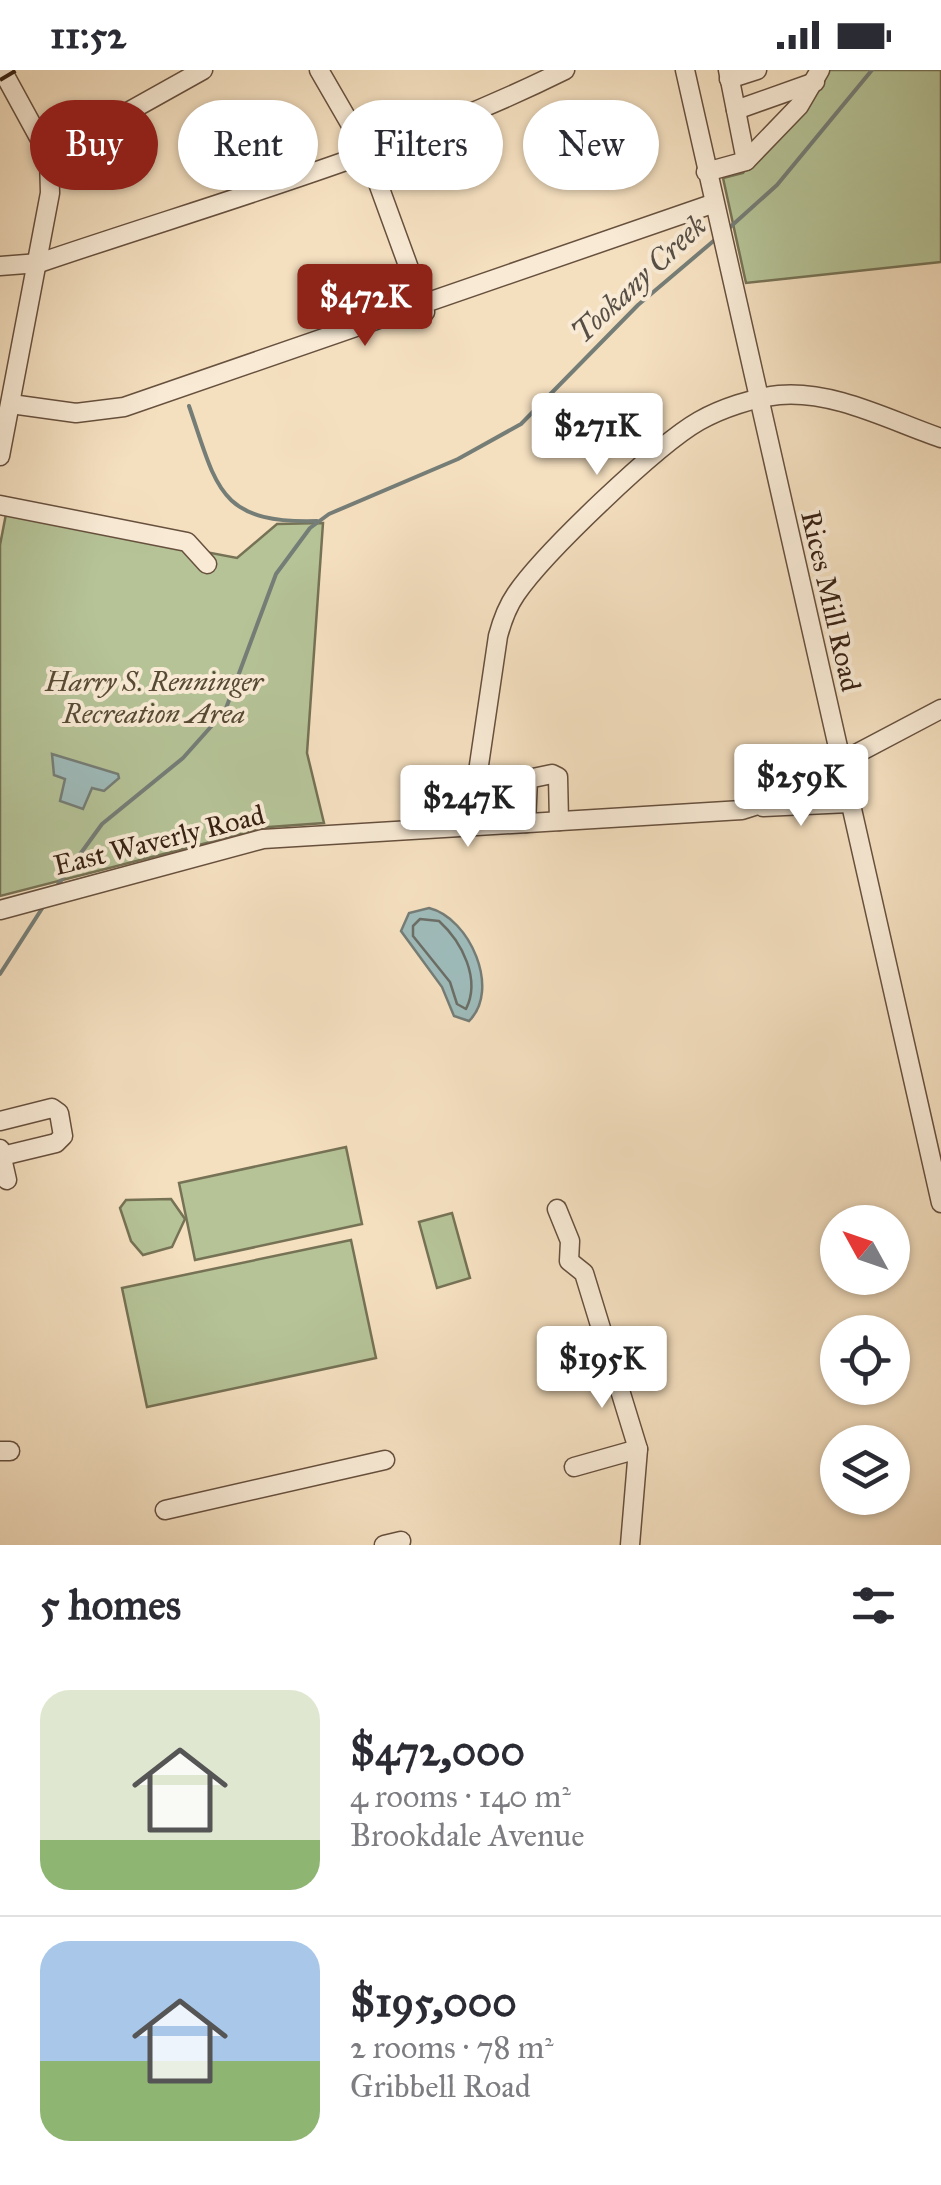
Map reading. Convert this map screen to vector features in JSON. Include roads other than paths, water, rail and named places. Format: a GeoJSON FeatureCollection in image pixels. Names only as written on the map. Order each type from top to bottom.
{"type":"FeatureCollection","features":[{"type":"Feature","properties":{"kind":"street"},"geometry":{"type":"LineString","coordinates":[[149,100],[203,70]]}},
{"type":"Feature","properties":{"kind":"street"},"geometry":{"type":"LineString","coordinates":[[319,70],[338,103]]}},
{"type":"Feature","properties":{"kind":"street"},"geometry":{"type":"LineString","coordinates":[[502,100],[566,70]]}},
{"type":"Feature","properties":{"kind":"street","name":"Rices Mill Road"},"geometry":{"type":"LineString","coordinates":[[685,70],[756,399],[940,1192]]}},
{"type":"Feature","properties":{"kind":"street"},"geometry":{"type":"LineString","coordinates":[[746,161],[728,74],[757,70]]}},
{"type":"Feature","properties":{"kind":"street"},"geometry":{"type":"LineString","coordinates":[[706,172],[746,161],[799,106],[818,76]]}},
{"type":"Feature","properties":{"kind":"street"},"geometry":{"type":"LineString","coordinates":[[736,110],[818,76]]}},
{"type":"Feature","properties":{"kind":"street"},"geometry":{"type":"LineString","coordinates":[[7,78],[30,121]]}},
{"type":"Feature","properties":{"kind":"street"},"geometry":{"type":"LineString","coordinates":[[0,266],[39,264],[338,164]]}},
{"type":"Feature","properties":{"kind":"street"},"geometry":{"type":"LineString","coordinates":[[0,456],[50,190]]}},
{"type":"Feature","properties":{"kind":"street"},"geometry":{"type":"LineString","coordinates":[[380,190],[424,308]]}},
{"type":"Feature","properties":{"kind":"street"},"geometry":{"type":"LineString","coordinates":[[11,404],[76,414],[124,407],[714,212]]}},
{"type":"Feature","properties":{"kind":"street"},"geometry":{"type":"LineString","coordinates":[[470,826],[498,636],[514,597],[534,570],[675,436],[708,416],[756,399],[820,398],[941,438]]}},
{"type":"Feature","properties":{"kind":"street"},"geometry":{"type":"LineString","coordinates":[[0,506],[187,542],[207,564]]}},
{"type":"Feature","properties":{"kind":"street","name":"East Waverly Road"},"geometry":{"type":"LineString","coordinates":[[752,807],[941,709]]}},
{"type":"Feature","properties":{"kind":"street"},"geometry":{"type":"LineString","coordinates":[[526,822],[528,779],[552,774],[558,777],[559,821]]}},
{"type":"Feature","properties":{"kind":"street","name":"East Waverly Road"},"geometry":{"type":"LineString","coordinates":[[0,910],[262,840],[849,804]]}},
{"type":"Feature","properties":{"kind":"street"},"geometry":{"type":"LineString","coordinates":[[0,1120],[52,1108],[59,1113],[63,1136],[56,1143],[1,1152],[7,1180]]}},
{"type":"Feature","properties":{"kind":"street"},"geometry":{"type":"LineString","coordinates":[[557,1209],[570,1241],[569,1261],[584,1273],[638,1449],[630,1545]]}},
{"type":"Feature","properties":{"kind":"street"},"geometry":{"type":"LineString","coordinates":[[574,1467],[638,1449]]}},
{"type":"Feature","properties":{"kind":"street"},"geometry":{"type":"LineString","coordinates":[[166,1510],[385,1460]]}},
{"type":"Feature","properties":{"kind":"water"},"geometry":{"type":"Polygon","coordinates":[[[52,754],[118,774],[119,778],[104,791],[92,788],[83,809],[60,801],[65,779],[54,775],[52,754]]]}},
{"type":"Feature","properties":{"kind":"water"},"geometry":{"type":"Polygon","coordinates":[[[429,908],[444,914],[457,926],[476,957],[482,992],[469,1021],[454,1016],[442,987],[401,931],[409,913],[429,908]]]}},
{"type":"Feature","properties":{"kind":"waterway","name":"Tookany Creek"},"geometry":{"type":"LineString","coordinates":[[728,229],[777,185],[872,70]]}},
{"type":"Feature","properties":{"kind":"waterway","name":"Tookany Creek"},"geometry":{"type":"LineString","coordinates":[[57,886],[102,824],[183,758],[225,711],[276,574],[310,528],[329,514],[458,459],[521,424],[638,305],[717,238]]}},
{"type":"Feature","properties":{"kind":"waterway"},"geometry":{"type":"LineString","coordinates":[[189,406],[207,459],[226,495],[259,516],[317,521]]}},
{"type":"Feature","properties":{"kind":"waterway","name":"Tookany Creek"},"geometry":{"type":"LineString","coordinates":[[0,974],[43,907]]}},
{"type":"Feature","properties":{"kind":"railway"},"geometry":{"type":"LineString","coordinates":[[0,80],[17,70]]}},
{"type":"Feature","properties":{"kind":"park label","name":"Harry S. Renninger Recreation Area"},"geometry":{"type":"Point","coordinates":[154,697]}}]}
